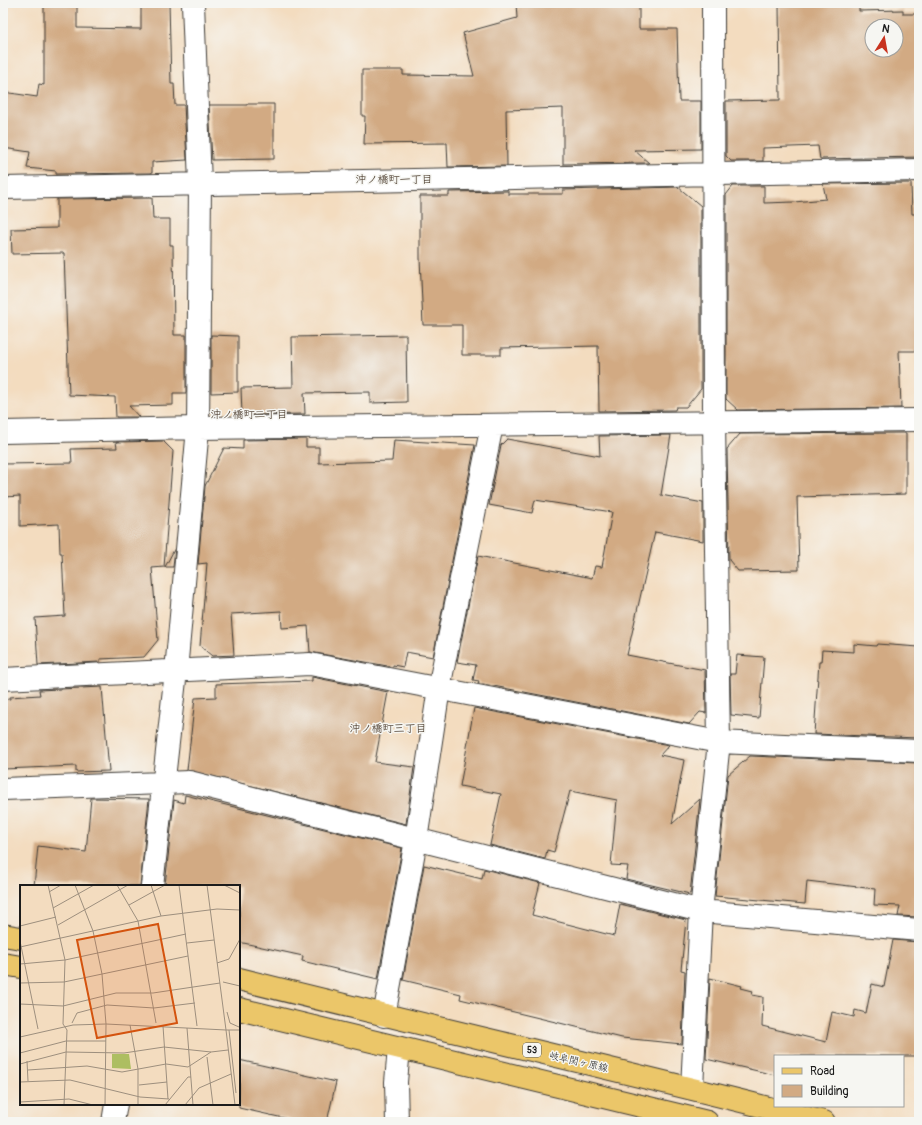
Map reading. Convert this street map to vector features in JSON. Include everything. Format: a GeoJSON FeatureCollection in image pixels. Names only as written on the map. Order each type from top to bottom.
{"type":"FeatureCollection","features":[{"type":"Feature","properties":{"kind":"main road"},"geometry":{"type":"LineString","coordinates":[[3,936],[20,938]]}},
{"type":"Feature","properties":{"kind":"main road"},"geometry":{"type":"LineString","coordinates":[[3,964],[20,967]]}},
{"type":"Feature","properties":{"kind":"main road","name":"岐阜関ヶ原線"},"geometry":{"type":"LineString","coordinates":[[240,979],[384,1016],[692,1088],[824,1122]]}},
{"type":"Feature","properties":{"kind":"main road"},"geometry":{"type":"LineString","coordinates":[[240,1010],[707,1122]]}},
{"type":"Feature","properties":{"kind":"street"},"geometry":{"type":"LineString","coordinates":[[152,885],[176,671],[198,428],[200,184],[193,3]]}},
{"type":"Feature","properties":{"kind":"street"},"geometry":{"type":"LineString","coordinates":[[692,1088],[702,911],[719,742],[714,422],[714,3]]}},
{"type":"Feature","properties":{"kind":"street"},"geometry":{"type":"LineString","coordinates":[[3,188],[919,170]]}},
{"type":"Feature","properties":{"kind":"street"},"geometry":{"type":"LineString","coordinates":[[3,432],[198,428],[919,420]]}},
{"type":"Feature","properties":{"kind":"street"},"geometry":{"type":"LineString","coordinates":[[384,1016],[416,840],[439,688],[492,425]]}},
{"type":"Feature","properties":{"kind":"street"},"geometry":{"type":"LineString","coordinates":[[3,679],[310,664],[719,742],[919,751]]}},
{"type":"Feature","properties":{"kind":"street"},"geometry":{"type":"LineString","coordinates":[[3,789],[189,782],[702,911],[919,930]]}},
{"type":"Feature","properties":{"kind":"street"},"geometry":{"type":"LineString","coordinates":[[397,1122],[396,1082],[399,1048]]}},
{"type":"Feature","properties":{"kind":"street"},"geometry":{"type":"LineString","coordinates":[[113,1122],[116,1105]]}},
{"type":"Feature","properties":{"kind":"building"},"geometry":{"type":"Polygon","coordinates":[[[44,3],[77,3],[77,28],[141,29],[141,3],[169,3],[171,84],[174,84],[175,105],[184,105],[187,160],[152,162],[152,173],[56,174],[56,171],[27,168],[30,152],[3,148],[3,92],[37,97],[39,84],[44,85],[44,3]]]}},
{"type":"Feature","properties":{"kind":"building"},"geometry":{"type":"Polygon","coordinates":[[[516,3],[639,3],[639,29],[677,29],[679,101],[701,101],[701,149],[634,150],[649,163],[563,164],[563,108],[506,110],[507,166],[448,167],[447,143],[364,144],[365,116],[362,116],[362,70],[403,70],[403,75],[474,76],[463,33],[517,18],[516,3]]]}},
{"type":"Feature","properties":{"kind":"building"},"geometry":{"type":"Polygon","coordinates":[[[779,3],[859,3],[859,11],[903,10],[903,14],[919,14],[919,157],[820,159],[818,146],[763,148],[763,161],[731,161],[726,156],[726,101],[780,100],[779,3]]]}},
{"type":"Feature","properties":{"kind":"building"},"geometry":{"type":"Polygon","coordinates":[[[274,104],[274,159],[212,160],[209,105],[274,104]]]}},
{"type":"Feature","properties":{"kind":"building"},"geometry":{"type":"Polygon","coordinates":[[[911,183],[912,214],[919,214],[919,351],[899,351],[901,408],[738,410],[726,399],[726,195],[733,186],[764,186],[764,203],[794,202],[826,199],[823,184],[911,183]]]}},
{"type":"Feature","properties":{"kind":"building"},"geometry":{"type":"Polygon","coordinates":[[[678,187],[701,206],[701,389],[686,407],[676,407],[675,410],[599,411],[598,346],[501,348],[501,355],[462,355],[462,325],[423,325],[420,258],[420,196],[449,196],[449,192],[508,191],[508,194],[563,194],[563,190],[678,187]]]}},
{"type":"Feature","properties":{"kind":"building"},"geometry":{"type":"Polygon","coordinates":[[[152,198],[153,219],[170,219],[170,245],[173,245],[174,335],[186,335],[186,393],[173,393],[173,405],[129,406],[139,417],[116,417],[115,397],[69,395],[64,253],[12,254],[11,229],[57,228],[57,199],[152,198]]]}},
{"type":"Feature","properties":{"kind":"building"},"geometry":{"type":"Polygon","coordinates":[[[211,335],[238,336],[238,392],[211,393],[211,335]]]}},
{"type":"Feature","properties":{"kind":"building"},"geometry":{"type":"Polygon","coordinates":[[[406,335],[407,402],[370,403],[370,392],[304,393],[305,414],[242,415],[241,388],[293,387],[292,337],[406,335]]]}},
{"type":"Feature","properties":{"kind":"building"},"geometry":{"type":"Polygon","coordinates":[[[906,433],[906,494],[797,497],[799,570],[738,571],[729,560],[727,449],[740,434],[906,433]]]}},
{"type":"Feature","properties":{"kind":"building"},"geometry":{"type":"Polygon","coordinates":[[[671,435],[661,495],[703,503],[703,541],[655,532],[627,655],[705,670],[706,713],[700,712],[689,724],[478,683],[479,681],[473,680],[476,665],[457,662],[478,556],[592,578],[595,566],[602,567],[612,512],[535,500],[532,513],[489,505],[501,445],[507,439],[600,456],[599,436],[671,435]]]}},
{"type":"Feature","properties":{"kind":"building"},"geometry":{"type":"Polygon","coordinates":[[[306,439],[306,447],[319,447],[319,463],[392,461],[394,440],[475,445],[433,657],[406,652],[403,667],[393,665],[393,667],[310,652],[308,626],[282,628],[281,611],[231,614],[234,655],[212,656],[200,646],[207,563],[198,564],[205,486],[224,448],[243,449],[243,440],[306,439]]]}},
{"type":"Feature","properties":{"kind":"building"},"geometry":{"type":"Polygon","coordinates":[[[163,441],[173,451],[164,567],[152,568],[158,640],[144,657],[100,659],[100,662],[38,665],[35,618],[65,616],[59,524],[20,526],[20,496],[3,497],[3,464],[72,463],[71,449],[117,448],[116,442],[163,441]]]}},
{"type":"Feature","properties":{"kind":"building"},"geometry":{"type":"Polygon","coordinates":[[[175,548],[173,567],[165,567],[175,548]]]}},
{"type":"Feature","properties":{"kind":"building"},"geometry":{"type":"Polygon","coordinates":[[[854,644],[919,647],[919,738],[814,734],[819,662],[821,662],[822,650],[854,652],[854,644]]]}},
{"type":"Feature","properties":{"kind":"building"},"geometry":{"type":"Polygon","coordinates":[[[737,655],[764,657],[759,718],[731,715],[730,674],[735,674],[737,655]]]}},
{"type":"Feature","properties":{"kind":"building"},"geometry":{"type":"Polygon","coordinates":[[[312,677],[388,692],[375,762],[414,767],[406,824],[187,770],[195,698],[216,697],[216,684],[312,681],[312,677]]]}},
{"type":"Feature","properties":{"kind":"building"},"geometry":{"type":"Polygon","coordinates":[[[102,687],[109,771],[76,772],[76,766],[3,769],[3,699],[10,699],[10,697],[40,695],[39,690],[102,687]]]}},
{"type":"Feature","properties":{"kind":"building"},"geometry":{"type":"Polygon","coordinates":[[[474,708],[669,745],[660,755],[684,760],[672,824],[700,799],[690,894],[626,879],[628,866],[611,865],[617,800],[570,791],[554,852],[547,850],[545,859],[490,845],[501,794],[460,786],[474,708]]]}},
{"type":"Feature","properties":{"kind":"building"},"geometry":{"type":"Polygon","coordinates":[[[750,756],[919,763],[919,917],[898,916],[900,906],[874,905],[875,889],[807,881],[805,904],[715,896],[728,775],[750,756]]]}},
{"type":"Feature","properties":{"kind":"building"},"geometry":{"type":"Polygon","coordinates":[[[185,795],[402,848],[378,979],[302,961],[303,956],[240,942],[240,885],[165,885],[174,800],[184,803],[185,795]]]}},
{"type":"Feature","properties":{"kind":"building"},"geometry":{"type":"Polygon","coordinates":[[[91,798],[149,799],[140,885],[34,885],[38,846],[86,852],[91,798]]]}},
{"type":"Feature","properties":{"kind":"building"},"geometry":{"type":"Polygon","coordinates":[[[424,865],[482,879],[484,869],[540,883],[532,915],[614,936],[620,904],[686,920],[681,970],[685,971],[682,1044],[622,1038],[460,999],[461,994],[403,980],[424,865]]]}},
{"type":"Feature","properties":{"kind":"building"},"geometry":{"type":"Polygon","coordinates":[[[893,940],[919,942],[919,1056],[774,1055],[774,1075],[706,1059],[710,978],[742,986],[741,988],[753,991],[752,995],[763,997],[762,1026],[826,1042],[832,1012],[854,1017],[855,1010],[866,1013],[872,984],[884,987],[893,940]]]}},
{"type":"Feature","properties":{"kind":"building"},"geometry":{"type":"Polygon","coordinates":[[[240,1060],[336,1082],[327,1122],[301,1122],[239,1108],[240,1060]]]}},
{"type":"Feature","properties":{"kind":"district","name":"沖ノ橋町一丁目"},"geometry":{"type":"Point","coordinates":[394,179]}},
{"type":"Feature","properties":{"kind":"district","name":"沖ノ橋町二丁目"},"geometry":{"type":"Point","coordinates":[249,414]}},
{"type":"Feature","properties":{"kind":"district","name":"沖ノ橋町三丁目"},"geometry":{"type":"Point","coordinates":[388,728]}}]}
